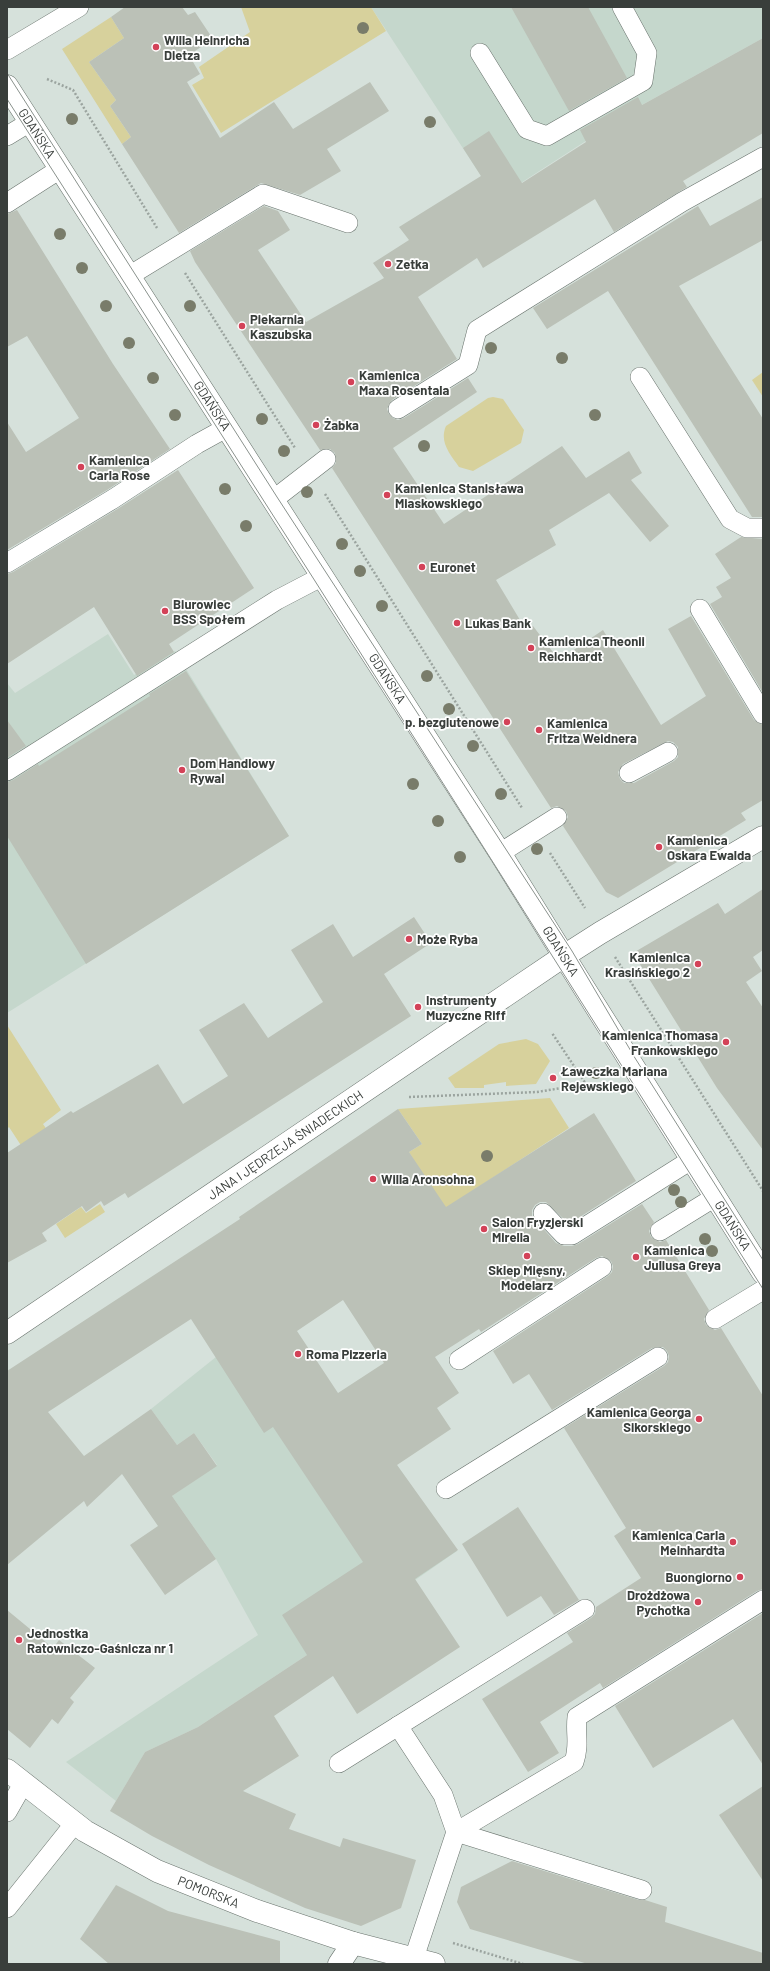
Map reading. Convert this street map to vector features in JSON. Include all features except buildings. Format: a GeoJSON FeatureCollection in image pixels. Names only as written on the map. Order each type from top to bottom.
{"type":"FeatureCollection","features":[{"type":"Feature","properties":{"kind":"street","name":"GDAŃSKA"},"geometry":{"type":"LineString","coordinates":[[7,86],[321,577],[500,853],[763,1273]]}},
{"type":"Feature","properties":{"kind":"street","name":"JANA I JĘDRZEJA ŚNIADECKICH"},"geometry":{"type":"LineString","coordinates":[[7,1334],[564,956],[600,933],[763,837]]}},
{"type":"Feature","properties":{"kind":"street","name":"POMORSKA"},"geometry":{"type":"LineString","coordinates":[[15,1777],[85,1831],[157,1871],[257,1911],[353,1943],[424,1961]]}},
{"type":"Feature","properties":{"kind":"street"},"geometry":{"type":"LineString","coordinates":[[339,1964],[353,1943]]}},
{"type":"Feature","properties":{"kind":"lane"},"geometry":{"type":"LineString","coordinates":[[7,50],[79,7]]}},
{"type":"Feature","properties":{"kind":"lane"},"geometry":{"type":"LineString","coordinates":[[480,53],[527,129],[547,136],[643,81],[647,53],[622,7]]}},
{"type":"Feature","properties":{"kind":"lane"},"geometry":{"type":"LineString","coordinates":[[7,136],[30,122]]}},
{"type":"Feature","properties":{"kind":"lane"},"geometry":{"type":"LineString","coordinates":[[398,409],[468,366],[477,330],[682,202],[763,156]]}},
{"type":"Feature","properties":{"kind":"lane"},"geometry":{"type":"LineString","coordinates":[[7,203],[60,169]]}},
{"type":"Feature","properties":{"kind":"lane"},"geometry":{"type":"LineString","coordinates":[[129,276],[263,194],[348,223]]}},
{"type":"Feature","properties":{"kind":"lane"},"geometry":{"type":"LineString","coordinates":[[640,377],[730,519],[747,528],[763,528]]}},
{"type":"Feature","properties":{"kind":"lane"},"geometry":{"type":"LineString","coordinates":[[7,563],[106,503],[197,444],[226,428]]}},
{"type":"Feature","properties":{"kind":"lane"},"geometry":{"type":"LineString","coordinates":[[273,500],[326,459]]}},
{"type":"Feature","properties":{"kind":"lane"},"geometry":{"type":"LineString","coordinates":[[7,771],[277,600],[321,577]]}},
{"type":"Feature","properties":{"kind":"lane"},"geometry":{"type":"LineString","coordinates":[[700,609],[763,714]]}},
{"type":"Feature","properties":{"kind":"lane"},"geometry":{"type":"LineString","coordinates":[[629,773],[668,752]]}},
{"type":"Feature","properties":{"kind":"lane"},"geometry":{"type":"LineString","coordinates":[[500,853],[557,817]]}},
{"type":"Feature","properties":{"kind":"lane"},"geometry":{"type":"LineString","coordinates":[[543,1213],[564,1234],[572,1236],[691,1160]]}},
{"type":"Feature","properties":{"kind":"lane"},"geometry":{"type":"LineString","coordinates":[[660,1231],[715,1197]]}},
{"type":"Feature","properties":{"kind":"lane"},"geometry":{"type":"LineString","coordinates":[[459,1360],[602,1267]]}},
{"type":"Feature","properties":{"kind":"lane"},"geometry":{"type":"LineString","coordinates":[[715,1320],[763,1290]]}},
{"type":"Feature","properties":{"kind":"lane"},"geometry":{"type":"LineString","coordinates":[[446,1489],[658,1357]]}},
{"type":"Feature","properties":{"kind":"lane"},"geometry":{"type":"LineString","coordinates":[[456,1832],[574,1762],[578,1749],[576,1728],[578,1717],[763,1600]]}},
{"type":"Feature","properties":{"kind":"lane"},"geometry":{"type":"LineString","coordinates":[[339,1763],[585,1609]]}},
{"type":"Feature","properties":{"kind":"lane"},"geometry":{"type":"LineString","coordinates":[[398,1726],[443,1795],[456,1832],[422,1934],[424,1961]]}},
{"type":"Feature","properties":{"kind":"lane"},"geometry":{"type":"LineString","coordinates":[[7,1812],[15,1777]]}},
{"type":"Feature","properties":{"kind":"lane"},"geometry":{"type":"LineString","coordinates":[[7,1908],[75,1823]]}},
{"type":"Feature","properties":{"kind":"lane"},"geometry":{"type":"LineString","coordinates":[[456,1832],[642,1890]]}},
{"type":"Feature","properties":{"kind":"path"},"geometry":{"type":"LineString","coordinates":[[47,79],[73,90],[171,250],[763,1190]]}},
{"type":"Feature","properties":{"kind":"path"},"geometry":{"type":"LineString","coordinates":[[402,1097],[450,1097],[537,1092],[586,1084],[552,1033]]}},
{"type":"Feature","properties":{"kind":"path"},"geometry":{"type":"LineString","coordinates":[[422,1934],[523,1964]]}},
{"type":"Feature","properties":{"kind":"shaded area"},"geometry":{"type":"Polygon","coordinates":[[[241,7],[371,7],[386,31],[221,133],[192,85],[204,78],[199,67],[250,32],[241,7]]]}},
{"type":"Feature","properties":{"kind":"shaded area"},"geometry":{"type":"Polygon","coordinates":[[[371,7],[763,7],[763,38],[640,106],[496,199],[371,7]]]}},
{"type":"Feature","properties":{"kind":"shaded area"},"geometry":{"type":"Polygon","coordinates":[[[111,17],[124,38],[89,62],[116,100],[110,106],[131,137],[122,144],[62,49],[111,17]]]}},
{"type":"Feature","properties":{"kind":"shaded area"},"geometry":{"type":"Polygon","coordinates":[[[763,372],[763,397],[752,380],[763,372]]]}},
{"type":"Feature","properties":{"kind":"shaded area"},"geometry":{"type":"Polygon","coordinates":[[[493,397],[503,399],[524,430],[521,443],[473,471],[459,467],[446,448],[444,432],[446,426],[488,398],[493,397]]]}},
{"type":"Feature","properties":{"kind":"shaded area"},"geometry":{"type":"Polygon","coordinates":[[[108,634],[134,675],[175,651],[289,836],[7,1013],[7,683],[15,693],[108,634]]]}},
{"type":"Feature","properties":{"kind":"shaded area"},"geometry":{"type":"Polygon","coordinates":[[[7,1025],[61,1110],[43,1124],[64,1155],[39,1173],[9,1127],[7,1129],[7,1025]]]}},
{"type":"Feature","properties":{"kind":"shaded area"},"geometry":{"type":"Polygon","coordinates":[[[526,1039],[538,1044],[550,1061],[536,1084],[506,1086],[506,1082],[484,1085],[484,1088],[455,1088],[448,1078],[499,1044],[526,1039]]]}},
{"type":"Feature","properties":{"kind":"shaded area"},"geometry":{"type":"Polygon","coordinates":[[[550,1098],[569,1128],[443,1210],[409,1152],[422,1144],[398,1109],[550,1098]]]}},
{"type":"Feature","properties":{"kind":"shaded area"},"geometry":{"type":"Polygon","coordinates":[[[100,1204],[105,1212],[65,1238],[56,1224],[81,1207],[86,1213],[100,1204]]]}},
{"type":"Feature","properties":{"kind":"shaded area"},"geometry":{"type":"Polygon","coordinates":[[[216,1357],[397,1465],[457,1551],[307,1655],[198,1727],[145,1752],[116,1801],[66,1762],[258,1635],[216,1559],[172,1496],[217,1465],[194,1433],[177,1445],[151,1409],[216,1357]]]}},
{"type":"Feature","properties":{"kind":"tram line"},"geometry":{"type":"LineString","coordinates":[[7,73],[277,497],[572,951],[635,1058],[763,1260]]}},
{"type":"Feature","properties":{"kind":"tram line"},"geometry":{"type":"LineString","coordinates":[[7,99],[315,581],[763,1289]]}},
{"type":"Feature","properties":{"kind":"place","name":"Willa Heinricha Dietza"},"geometry":{"type":"Point","coordinates":[156,47]}},
{"type":"Feature","properties":{"kind":"place","name":"Zetka"},"geometry":{"type":"Point","coordinates":[388,264]}},
{"type":"Feature","properties":{"kind":"place","name":"Piekarnia Kaszubska"},"geometry":{"type":"Point","coordinates":[242,326]}},
{"type":"Feature","properties":{"kind":"place","name":"Kamienica Maxa Rosentala"},"geometry":{"type":"Point","coordinates":[351,382]}},
{"type":"Feature","properties":{"kind":"place","name":"Żabka"},"geometry":{"type":"Point","coordinates":[316,425]}},
{"type":"Feature","properties":{"kind":"place","name":"Kamienica Carla Rose"},"geometry":{"type":"Point","coordinates":[81,467]}},
{"type":"Feature","properties":{"kind":"place","name":"Kamienica Stanisława Miaskowskiego"},"geometry":{"type":"Point","coordinates":[387,495]}},
{"type":"Feature","properties":{"kind":"place","name":"Euronet"},"geometry":{"type":"Point","coordinates":[422,567]}},
{"type":"Feature","properties":{"kind":"place","name":"Biurowiec BSS Społem"},"geometry":{"type":"Point","coordinates":[165,611]}},
{"type":"Feature","properties":{"kind":"place","name":"Lukas Bank"},"geometry":{"type":"Point","coordinates":[457,623]}},
{"type":"Feature","properties":{"kind":"place","name":"Kamienica Theonii Reichhardt"},"geometry":{"type":"Point","coordinates":[531,648]}},
{"type":"Feature","properties":{"kind":"place","name":"p. bezglutenowe"},"geometry":{"type":"Point","coordinates":[507,722]}},
{"type":"Feature","properties":{"kind":"place","name":"Kamienica Fritza Weidnera"},"geometry":{"type":"Point","coordinates":[539,730]}},
{"type":"Feature","properties":{"kind":"place","name":"Dom Handlowy Rywal"},"geometry":{"type":"Point","coordinates":[182,770]}},
{"type":"Feature","properties":{"kind":"place","name":"Kamienica Oskara Ewalda"},"geometry":{"type":"Point","coordinates":[659,847]}},
{"type":"Feature","properties":{"kind":"place","name":"Może Ryba"},"geometry":{"type":"Point","coordinates":[409,939]}},
{"type":"Feature","properties":{"kind":"place","name":"Kamienica Krasińskiego 2"},"geometry":{"type":"Point","coordinates":[698,964]}},
{"type":"Feature","properties":{"kind":"place","name":"Instrumenty Muzyczne Riff"},"geometry":{"type":"Point","coordinates":[418,1007]}},
{"type":"Feature","properties":{"kind":"place","name":"Kamienica Thomasa Frankowskiego"},"geometry":{"type":"Point","coordinates":[726,1042]}},
{"type":"Feature","properties":{"kind":"place","name":"Ławeczka Mariana Rejewskiego"},"geometry":{"type":"Point","coordinates":[553,1078]}},
{"type":"Feature","properties":{"kind":"place","name":"Willa Aronsohna"},"geometry":{"type":"Point","coordinates":[373,1179]}},
{"type":"Feature","properties":{"kind":"place","name":"Salon Fryzjerski Mirella"},"geometry":{"type":"Point","coordinates":[484,1229]}},
{"type":"Feature","properties":{"kind":"place","name":"Sklep Mięsny, Modelarz"},"geometry":{"type":"Point","coordinates":[527,1256]}},
{"type":"Feature","properties":{"kind":"place","name":"Kamienica Juliusa Greya"},"geometry":{"type":"Point","coordinates":[636,1257]}},
{"type":"Feature","properties":{"kind":"place","name":"Roma Pizzeria"},"geometry":{"type":"Point","coordinates":[298,1354]}},
{"type":"Feature","properties":{"kind":"place","name":"Kamienica Georga Sikorskiego"},"geometry":{"type":"Point","coordinates":[699,1419]}},
{"type":"Feature","properties":{"kind":"place","name":"Kamienica Carla Meinhardta"},"geometry":{"type":"Point","coordinates":[733,1542]}},
{"type":"Feature","properties":{"kind":"place","name":"Buongiorno"},"geometry":{"type":"Point","coordinates":[740,1577]}},
{"type":"Feature","properties":{"kind":"place","name":"Drożdżowa Pychotka"},"geometry":{"type":"Point","coordinates":[698,1602]}},
{"type":"Feature","properties":{"kind":"place","name":"Jednostka Ratowniczo-Gaśnicza nr 1"},"geometry":{"type":"Point","coordinates":[19,1640]}}]}
